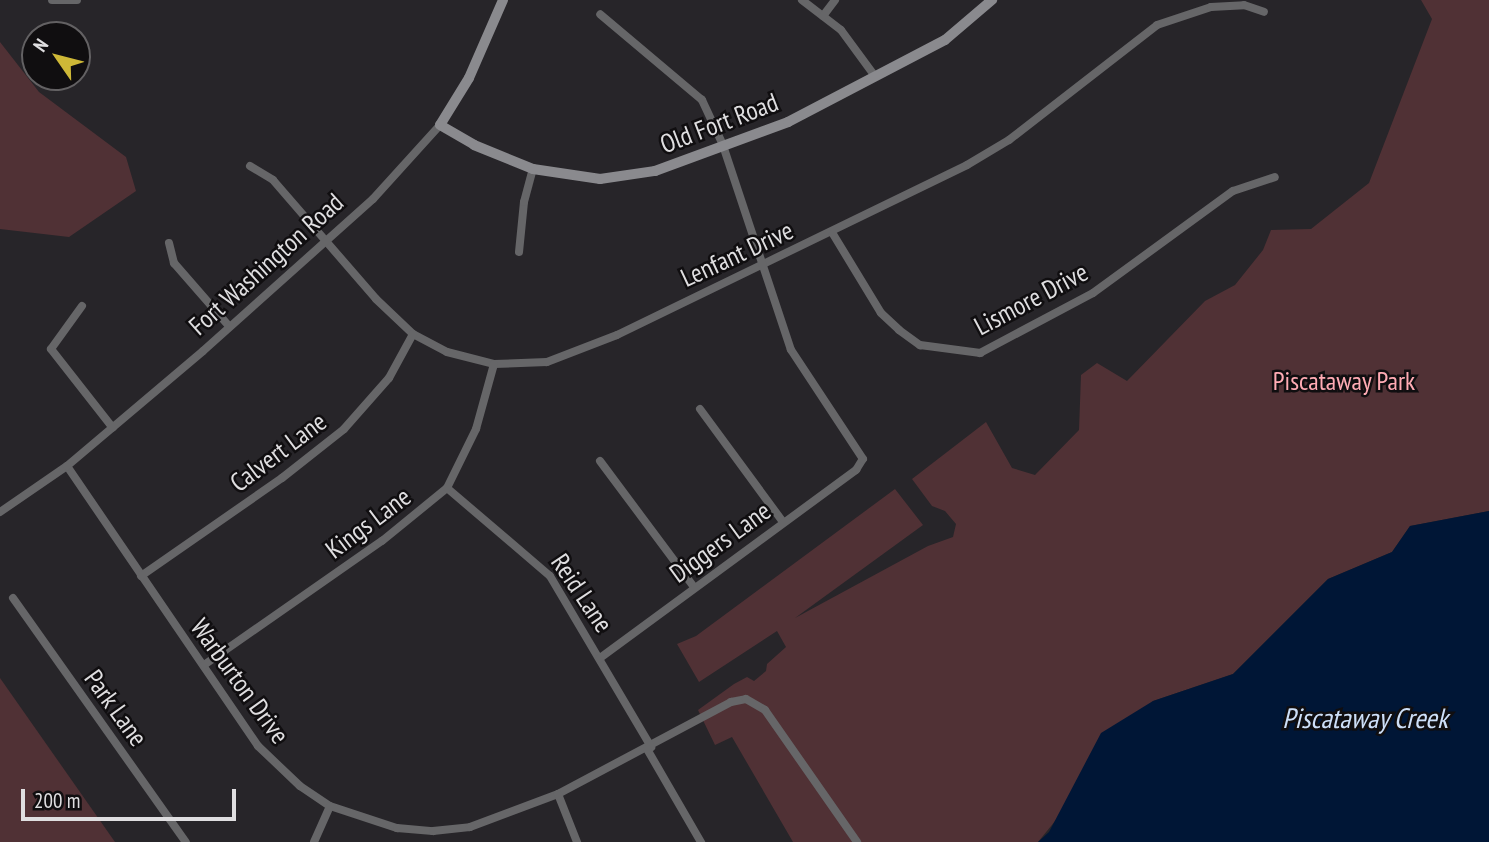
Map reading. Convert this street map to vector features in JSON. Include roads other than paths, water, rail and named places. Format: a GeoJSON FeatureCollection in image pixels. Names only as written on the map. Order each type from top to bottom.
{"type":"FeatureCollection","features":[{"type":"Feature","properties":{"kind":"main road","name":"Fort Washington Road"},"geometry":{"type":"LineString","coordinates":[[440,125],[469,78],[503,0]]}},
{"type":"Feature","properties":{"kind":"main road","name":"Old Fort Road"},"geometry":{"type":"LineString","coordinates":[[440,125],[474,145],[533,169],[591,178],[625,177],[655,171],[788,122],[958,32],[992,0]]}},
{"type":"Feature","properties":{"kind":"street"},"geometry":{"type":"LineString","coordinates":[[52,0],[77,0]]}},
{"type":"Feature","properties":{"kind":"street"},"geometry":{"type":"LineString","coordinates":[[802,0],[841,30],[874,75]]}},
{"type":"Feature","properties":{"kind":"street"},"geometry":{"type":"LineString","coordinates":[[822,16],[835,0]]}},
{"type":"Feature","properties":{"kind":"street","name":"Lenfant Drive"},"geometry":{"type":"LineString","coordinates":[[250,166],[273,180],[412,334],[447,352],[494,364],[547,362],[590,347],[762,264],[833,234],[1009,140],[1157,25],[1211,7],[1244,5],[1264,12]]}},
{"type":"Feature","properties":{"kind":"street"},"geometry":{"type":"LineString","coordinates":[[600,15],[702,100],[723,145],[762,264]]}},
{"type":"Feature","properties":{"kind":"street","name":"Fort Washington Road"},"geometry":{"type":"LineString","coordinates":[[0,512],[67,466],[113,428],[327,240],[405,167],[440,125]]}},
{"type":"Feature","properties":{"kind":"street"},"geometry":{"type":"LineString","coordinates":[[519,252],[524,202],[533,169]]}},
{"type":"Feature","properties":{"kind":"street","name":"Lismore Drive"},"geometry":{"type":"LineString","coordinates":[[833,234],[881,313],[899,330],[920,345],[979,353],[1093,293],[1233,191],[1275,177]]}},
{"type":"Feature","properties":{"kind":"street"},"geometry":{"type":"LineString","coordinates":[[169,243],[174,263],[229,326]]}},
{"type":"Feature","properties":{"kind":"street","name":"Diggers Lane"},"geometry":{"type":"LineString","coordinates":[[600,658],[856,470],[863,459],[798,363],[762,264]]}},
{"type":"Feature","properties":{"kind":"street"},"geometry":{"type":"LineString","coordinates":[[82,306],[51,349],[113,428]]}},
{"type":"Feature","properties":{"kind":"street","name":"Calvert Lane"},"geometry":{"type":"LineString","coordinates":[[141,576],[282,478],[344,429],[389,378],[412,334]]}},
{"type":"Feature","properties":{"kind":"street","name":"Kings Lane"},"geometry":{"type":"LineString","coordinates":[[204,665],[382,541],[447,488],[477,429],[494,364]]}},
{"type":"Feature","properties":{"kind":"street"},"geometry":{"type":"LineString","coordinates":[[700,409],[783,522]]}},
{"type":"Feature","properties":{"kind":"street"},"geometry":{"type":"LineString","coordinates":[[600,461],[694,587]]}},
{"type":"Feature","properties":{"kind":"street","name":"Warburton Drive"},"geometry":{"type":"LineString","coordinates":[[67,466],[267,757],[330,806],[384,825],[445,831],[486,822],[558,794],[649,748],[731,702],[749,699],[765,710],[856,842]]}},
{"type":"Feature","properties":{"kind":"street","name":"Reid Lane"},"geometry":{"type":"LineString","coordinates":[[447,488],[543,568],[568,601],[701,842]]}},
{"type":"Feature","properties":{"kind":"street","name":"Park Lane"},"geometry":{"type":"LineString","coordinates":[[13,598],[186,842]]}},
{"type":"Feature","properties":{"kind":"street"},"geometry":{"type":"LineString","coordinates":[[558,794],[577,842]]}},
{"type":"Feature","properties":{"kind":"street"},"geometry":{"type":"LineString","coordinates":[[314,842],[330,806]]}},
{"type":"Feature","properties":{"kind":"water","name":"Piscataway Creek"},"geometry":{"type":"Polygon","coordinates":[[[1489,511],[1489,842],[1038,842],[1049,832],[1101,733],[1153,701],[1233,674],[1328,579],[1392,552],[1410,526],[1489,511]]]}},
{"type":"Feature","properties":{"kind":"park label","name":"Piscataway Park"},"geometry":{"type":"Point","coordinates":[1344,381]}}]}
